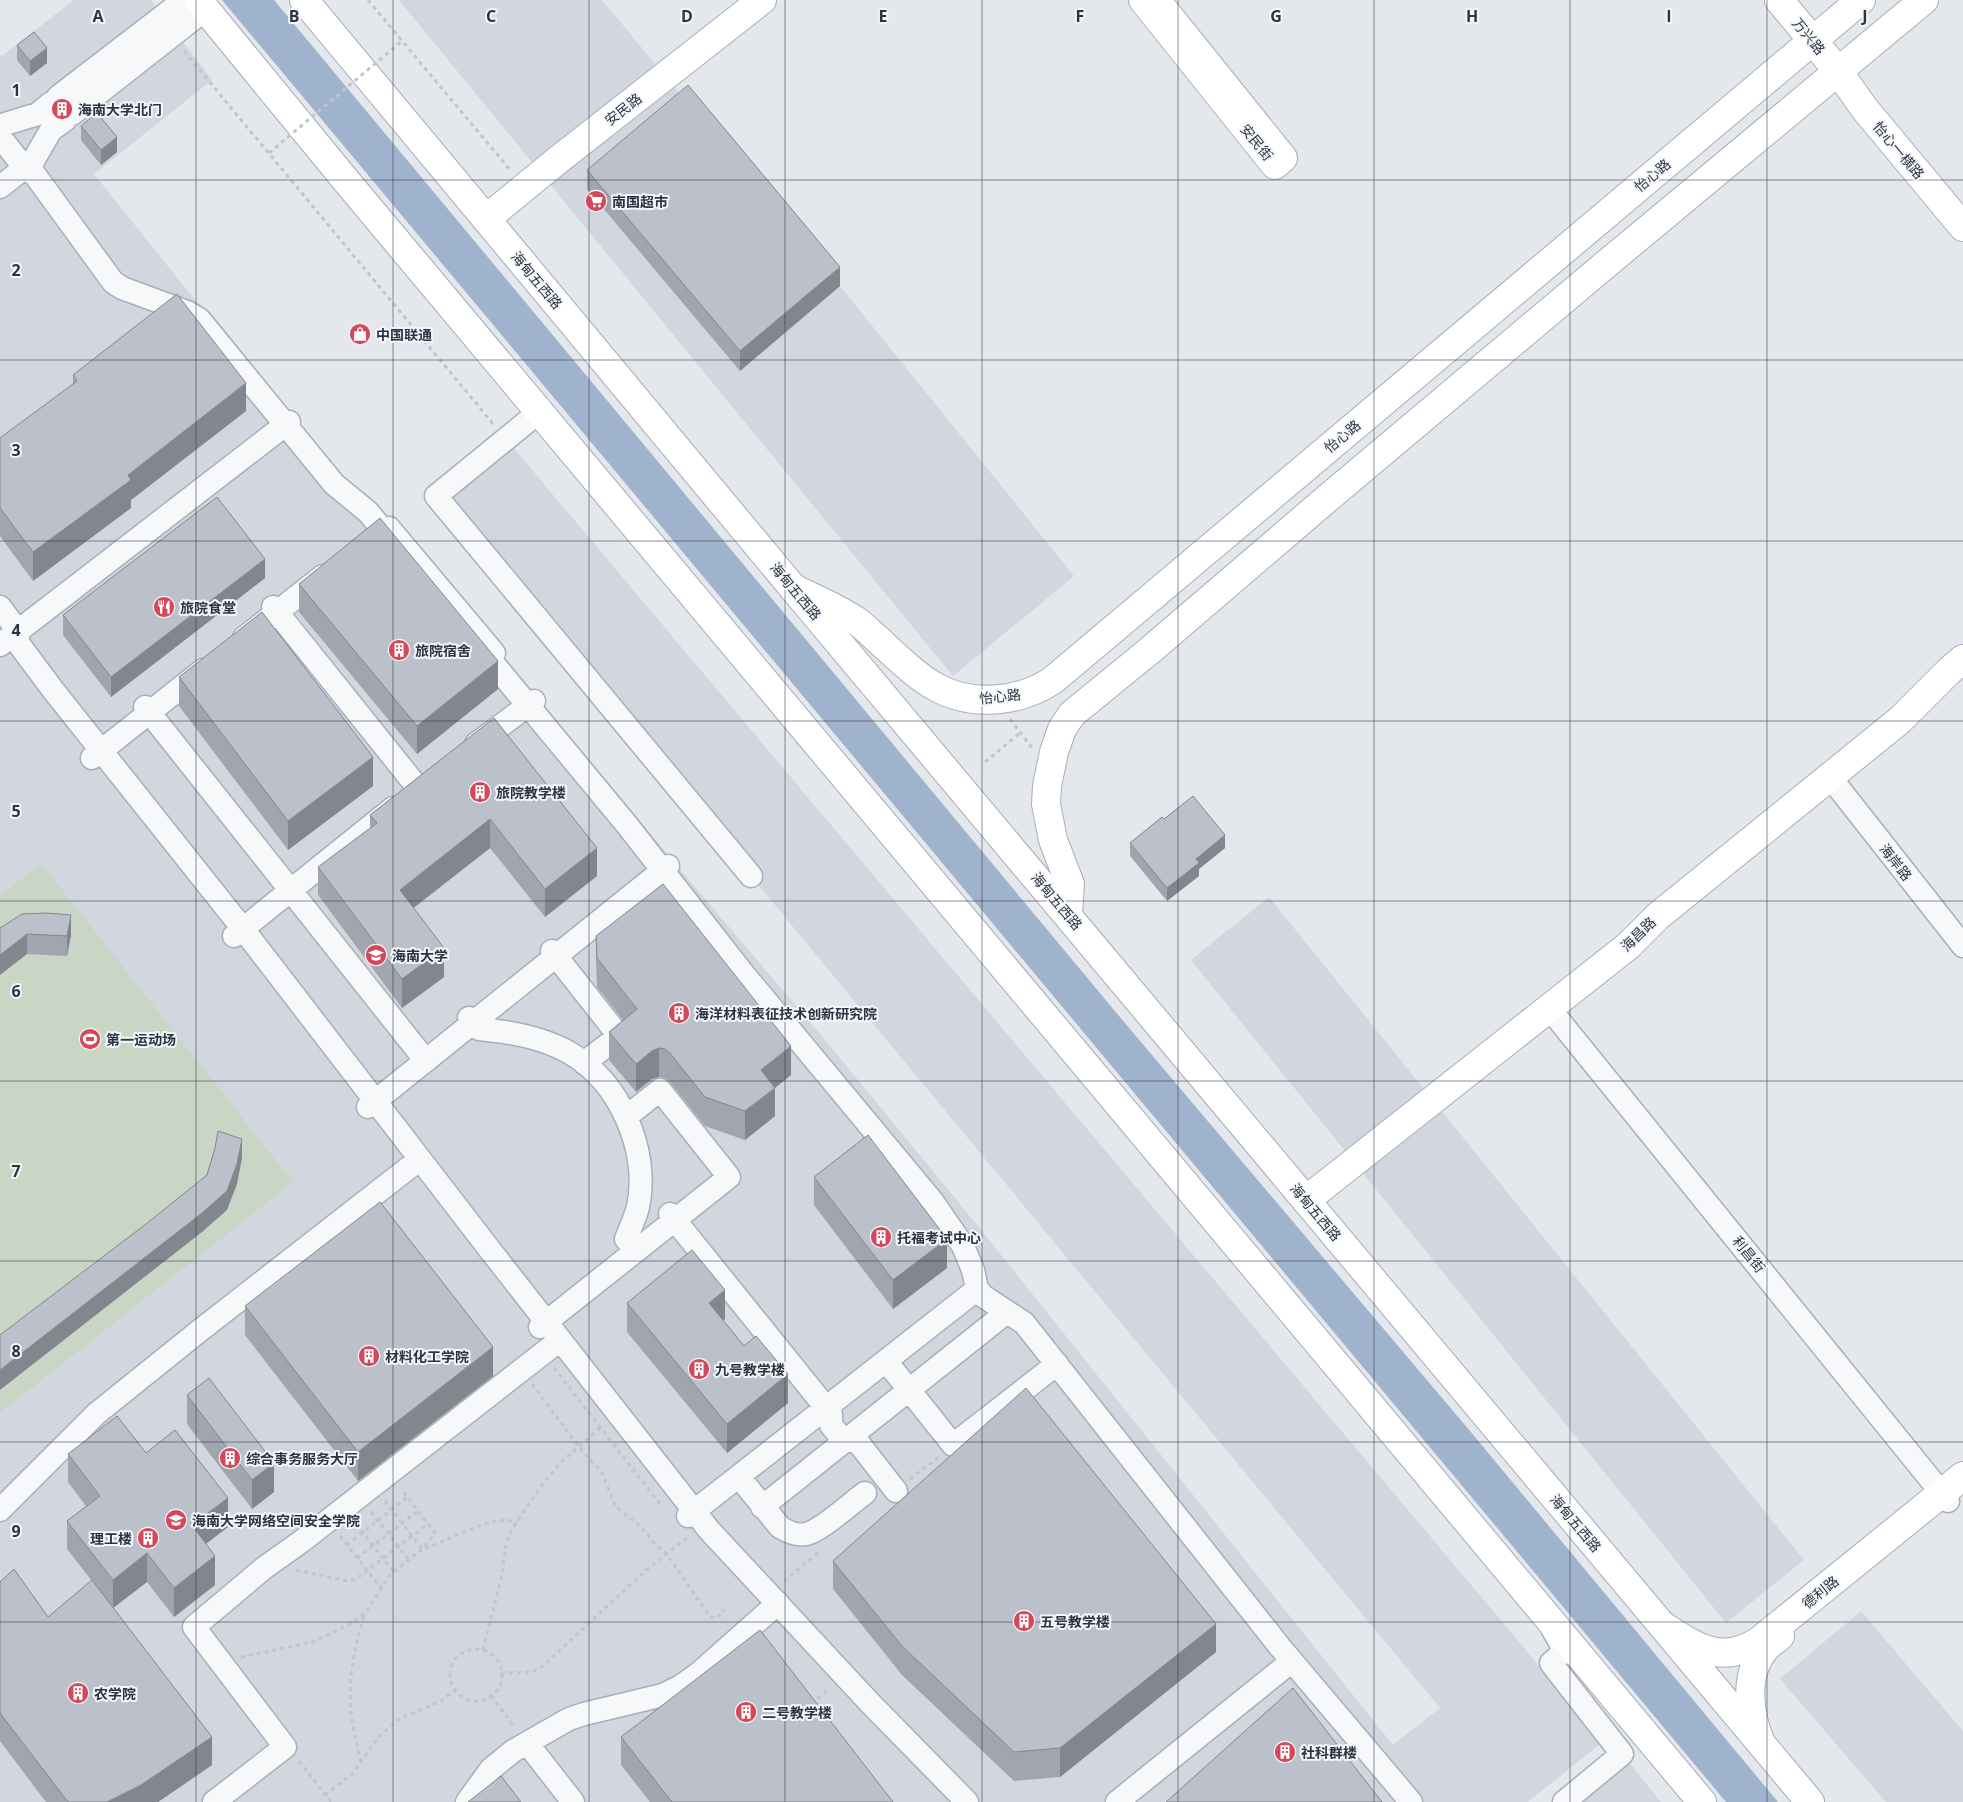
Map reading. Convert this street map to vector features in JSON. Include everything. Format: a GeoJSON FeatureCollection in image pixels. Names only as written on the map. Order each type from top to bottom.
{"type":"FeatureCollection","features":[{"type":"Feature","properties":{"kind":"street","name":"海甸五西路"},"geometry":{"type":"LineString","coordinates":[[304,0],[1810,1802]]}},
{"type":"Feature","properties":{"kind":"street","name":"安民路"},"geometry":{"type":"LineString","coordinates":[[483,215],[519,181],[748,0]]}},
{"type":"Feature","properties":{"kind":"street","name":"安民路"},"geometry":{"type":"LineString","coordinates":[[483,215],[558,160],[762,0]]}},
{"type":"Feature","properties":{"kind":"street","name":"安民街"},"geometry":{"type":"LineString","coordinates":[[1143,0],[1275,164],[1283,158],[1156,0]]}},
{"type":"Feature","properties":{"kind":"street","name":"万兴路"},"geometry":{"type":"LineString","coordinates":[[1780,0],[1817,36],[1842,67]]}},
{"type":"Feature","properties":{"kind":"street","name":"万兴路"},"geometry":{"type":"LineString","coordinates":[[1796,0],[1817,36]]}},
{"type":"Feature","properties":{"kind":"street","name":"怡心路"},"geometry":{"type":"LineString","coordinates":[[794,588],[855,620],[910,669],[923,679],[950,694],[969,699],[995,699],[1020,696],[1035,690],[1053,680],[1861,0]]}},
{"type":"Feature","properties":{"kind":"street"},"geometry":{"type":"LineString","coordinates":[[1068,914],[1070,884],[1053,840],[1046,804],[1047,786],[1054,752],[1062,729],[1072,714],[1924,0]]}},
{"type":"Feature","properties":{"kind":"street"},"geometry":{"type":"LineString","coordinates":[[0,128],[5,124],[56,113],[172,36],[196,3]]}},
{"type":"Feature","properties":{"kind":"street"},"geometry":{"type":"LineString","coordinates":[[0,187],[33,161],[56,113],[196,3]]}},
{"type":"Feature","properties":{"kind":"street"},"geometry":{"type":"LineString","coordinates":[[196,3],[1702,1802]]}},
{"type":"Feature","properties":{"kind":"street","name":"怡心一横路"},"geometry":{"type":"LineString","coordinates":[[1842,67],[1873,101],[1963,209]]}},
{"type":"Feature","properties":{"kind":"street","name":"怡心一横路"},"geometry":{"type":"LineString","coordinates":[[1842,67],[1864,108],[1963,227]]}},
{"type":"Feature","properties":{"kind":"street"},"geometry":{"type":"LineString","coordinates":[[0,137],[24,167],[35,175],[117,286],[187,312],[199,319],[284,420],[334,484],[368,512],[376,529],[529,701],[663,866],[737,965],[903,1164],[943,1216],[963,1246],[973,1270],[977,1295],[1004,1314],[1054,1366],[1289,1663],[1402,1802]]}},
{"type":"Feature","properties":{"kind":"street"},"geometry":{"type":"LineString","coordinates":[[539,412],[436,496],[751,876]]}},
{"type":"Feature","properties":{"kind":"street"},"geometry":{"type":"LineString","coordinates":[[7,633],[284,420]]}},
{"type":"Feature","properties":{"kind":"street"},"geometry":{"type":"LineString","coordinates":[[94,752],[336,561]]}},
{"type":"Feature","properties":{"kind":"street"},"geometry":{"type":"LineString","coordinates":[[0,607],[7,633],[9,650],[94,752],[237,930],[693,1521],[967,1802]]}},
{"type":"Feature","properties":{"kind":"street"},"geometry":{"type":"LineString","coordinates":[[237,930],[420,784],[272,611]]}},
{"type":"Feature","properties":{"kind":"street","name":"海昌路"},"geometry":{"type":"LineString","coordinates":[[1833,781],[1963,659]]}},
{"type":"Feature","properties":{"kind":"street","name":"海昌路"},"geometry":{"type":"LineString","coordinates":[[1311,1206],[1553,1014],[1658,916],[1833,781],[1908,728],[1963,679]]}},
{"type":"Feature","properties":{"kind":"street"},"geometry":{"type":"LineString","coordinates":[[457,755],[529,701]]}},
{"type":"Feature","properties":{"kind":"street"},"geometry":{"type":"LineString","coordinates":[[151,707],[427,1056]]}},
{"type":"Feature","properties":{"kind":"street","name":"海岸路"},"geometry":{"type":"LineString","coordinates":[[1833,781],[1963,946]]}},
{"type":"Feature","properties":{"kind":"street"},"geometry":{"type":"LineString","coordinates":[[370,1102],[663,866]]}},
{"type":"Feature","properties":{"kind":"street"},"geometry":{"type":"LineString","coordinates":[[554,954],[619,1036],[584,1063]]}},
{"type":"Feature","properties":{"kind":"street","name":"利昌街"},"geometry":{"type":"LineString","coordinates":[[1553,1014],[1951,1494]]}},
{"type":"Feature","properties":{"kind":"street"},"geometry":{"type":"LineString","coordinates":[[472,1020],[479,1029],[507,1032],[540,1040],[570,1053],[584,1063],[608,1089],[626,1117],[635,1142],[640,1188],[638,1208],[626,1239],[633,1248]]}},
{"type":"Feature","properties":{"kind":"street"},"geometry":{"type":"LineString","coordinates":[[541,1322],[676,1214],[724,1171],[660,1090],[626,1117]]}},
{"type":"Feature","properties":{"kind":"street"},"geometry":{"type":"LineString","coordinates":[[0,1500],[56,1443],[105,1398],[415,1159]]}},
{"type":"Feature","properties":{"kind":"street"},"geometry":{"type":"LineString","coordinates":[[0,1510],[96,1414],[415,1159]]}},
{"type":"Feature","properties":{"kind":"street"},"geometry":{"type":"LineString","coordinates":[[676,1214],[832,1409],[831,1425],[844,1441]]}},
{"type":"Feature","properties":{"kind":"street"},"geometry":{"type":"LineString","coordinates":[[693,1521],[741,1480],[977,1295]]}},
{"type":"Feature","properties":{"kind":"street"},"geometry":{"type":"LineString","coordinates":[[762,1507],[1004,1314]]}},
{"type":"Feature","properties":{"kind":"street"},"geometry":{"type":"LineString","coordinates":[[214,1802],[285,1747],[194,1626],[264,1568],[302,1541],[557,1343]]}},
{"type":"Feature","properties":{"kind":"street"},"geometry":{"type":"LineString","coordinates":[[889,1364],[953,1445],[1054,1366]]}},
{"type":"Feature","properties":{"kind":"street"},"geometry":{"type":"LineString","coordinates":[[844,1441],[857,1441],[896,1491]]}},
{"type":"Feature","properties":{"kind":"street","name":"德利路"},"geometry":{"type":"LineString","coordinates":[[1761,1743],[1755,1730],[1750,1699],[1753,1676],[1765,1649],[1951,1494],[1963,1476]]}},
{"type":"Feature","properties":{"kind":"street"},"geometry":{"type":"LineString","coordinates":[[741,1480],[780,1527],[788,1532],[804,1534],[823,1525],[865,1492]]}},
{"type":"Feature","properties":{"kind":"street","name":"德利路"},"geometry":{"type":"LineString","coordinates":[[1663,1625],[1690,1643],[1713,1652],[1724,1654],[1744,1650],[1759,1641],[1951,1494]]}},
{"type":"Feature","properties":{"kind":"street"},"geometry":{"type":"LineString","coordinates":[[467,1802],[491,1769],[513,1751],[569,1719],[663,1695],[681,1686],[775,1606]]}},
{"type":"Feature","properties":{"kind":"street"},"geometry":{"type":"LineString","coordinates":[[775,1606],[865,1708],[957,1802]]}},
{"type":"Feature","properties":{"kind":"street"},"geometry":{"type":"LineString","coordinates":[[1541,1609],[1565,1652],[1551,1664],[1622,1754],[1564,1802]]}},
{"type":"Feature","properties":{"kind":"street"},"geometry":{"type":"LineString","coordinates":[[1117,1802],[1289,1663]]}},
{"type":"Feature","properties":{"kind":"street"},"geometry":{"type":"LineString","coordinates":[[1289,1663],[1411,1802]]}},
{"type":"Feature","properties":{"kind":"street"},"geometry":{"type":"LineString","coordinates":[[527,1743],[573,1802]]}},
{"type":"Feature","properties":{"kind":"path"},"geometry":{"type":"LineString","coordinates":[[368,0],[519,181]]}},
{"type":"Feature","properties":{"kind":"path"},"geometry":{"type":"LineString","coordinates":[[172,36],[506,439]]}},
{"type":"Feature","properties":{"kind":"path"},"geometry":{"type":"LineString","coordinates":[[269,153],[402,41]]}},
{"type":"Feature","properties":{"kind":"path"},"geometry":{"type":"LineString","coordinates":[[1005,712],[1036,753]]}},
{"type":"Feature","properties":{"kind":"path"},"geometry":{"type":"LineString","coordinates":[[985,762],[1020,733]]}},
{"type":"Feature","properties":{"kind":"path"},"geometry":{"type":"LineString","coordinates":[[521,1370],[578,1446],[601,1471],[616,1507],[640,1526],[655,1544],[667,1554],[710,1617],[720,1616],[724,1609]]}},
{"type":"Feature","properties":{"kind":"path"},"geometry":{"type":"LineString","coordinates":[[483,1650],[502,1574],[506,1543],[517,1522],[549,1475],[578,1446],[600,1428]]}},
{"type":"Feature","properties":{"kind":"path"},"geometry":{"type":"LineString","coordinates":[[361,1762],[351,1710],[350,1687],[356,1648],[365,1613],[394,1572],[422,1549],[435,1533],[398,1485]]}},
{"type":"Feature","properties":{"kind":"path"},"geometry":{"type":"LineString","coordinates":[[347,1545],[407,1497]]}},
{"type":"Feature","properties":{"kind":"path"},"geometry":{"type":"LineString","coordinates":[[383,1498],[422,1549]]}},
{"type":"Feature","properties":{"kind":"path"},"geometry":{"type":"LineString","coordinates":[[368,1508],[409,1560]]}},
{"type":"Feature","properties":{"kind":"path"},"geometry":{"type":"LineString","coordinates":[[357,1558],[418,1511]]}},
{"type":"Feature","properties":{"kind":"path"},"geometry":{"type":"LineString","coordinates":[[353,1520],[394,1572]]}},
{"type":"Feature","properties":{"kind":"path"},"geometry":{"type":"LineString","coordinates":[[422,1549],[439,1544],[488,1523],[500,1521],[517,1522]]}},
{"type":"Feature","properties":{"kind":"path"},"geometry":{"type":"LineString","coordinates":[[501,1673],[532,1672],[544,1665],[644,1572],[667,1554],[693,1521]]}},
{"type":"Feature","properties":{"kind":"path"},"geometry":{"type":"LineString","coordinates":[[294,1569],[347,1581],[356,1579],[428,1524]]}},
{"type":"Feature","properties":{"kind":"path"},"geometry":{"type":"LineString","coordinates":[[337,1532],[381,1588]]}},
{"type":"Feature","properties":{"kind":"path"},"geometry":{"type":"LineString","coordinates":[[234,1662],[249,1654],[282,1650],[313,1642],[342,1628],[365,1613]]}},
{"type":"Feature","properties":{"kind":"path"},"geometry":{"type":"LineString","coordinates":[[474,1649],[483,1650],[497,1660],[501,1673],[500,1684],[491,1696],[482,1700],[466,1699],[455,1690],[450,1680],[453,1663],[458,1656],[465,1651],[474,1649]]}},
{"type":"Feature","properties":{"kind":"path"},"geometry":{"type":"LineString","coordinates":[[809,1705],[832,1688]]}},
{"type":"Feature","properties":{"kind":"path"},"geometry":{"type":"LineString","coordinates":[[325,1794],[352,1774],[376,1739],[397,1720],[441,1701],[455,1690]]}},
{"type":"Feature","properties":{"kind":"path"},"geometry":{"type":"LineString","coordinates":[[491,1696],[527,1743]]}},
{"type":"Feature","properties":{"kind":"path"},"geometry":{"type":"LineString","coordinates":[[296,1757],[331,1802]]}},
{"type":"Feature","properties":{"kind":"shaded area","name":"海南大学"},"geometry":{"type":"Polygon","coordinates":[[[74,0],[151,0],[212,80],[94,174],[195,300],[213,315],[340,474],[384,511],[684,874],[821,1035],[978,1226],[1393,1745],[1440,1708],[436,496],[506,439],[1520,1643],[1601,1743],[1528,1802],[0,1802],[0,54],[2,56],[74,0]]]}},
{"type":"Feature","properties":{"kind":"shaded area"},"geometry":{"type":"Polygon","coordinates":[[[399,0],[602,0],[840,286],[1074,576],[953,676],[399,0]]]}},
{"type":"Feature","properties":{"kind":"shaded area"},"geometry":{"type":"Polygon","coordinates":[[[1269,897],[1804,1560],[1726,1623],[1191,960],[1269,897]]]}},
{"type":"Feature","properties":{"kind":"shaded area"},"geometry":{"type":"Polygon","coordinates":[[[1861,1611],[1963,1731],[1963,1802],[1886,1802],[1780,1679],[1861,1611]]]}},
{"type":"Feature","properties":{"kind":"shaded area"},"geometry":{"type":"Polygon","coordinates":[[[1622,1754],[1661,1802],[1564,1802],[1622,1754]]]}},
{"type":"Feature","properties":{"kind":"green space","name":"第一运动场"},"geometry":{"type":"Polygon","coordinates":[[[41,863],[293,1182],[0,1413],[0,896],[41,863]]]}},
{"type":"Feature","properties":{"kind":"water"},"geometry":{"type":"Polygon","coordinates":[[[222,0],[274,0],[1124,1022],[1470,1431],[1778,1802],[1726,1802],[222,0]]]}},
{"type":"Feature","properties":{"kind":"building"},"geometry":{"type":"Polygon","coordinates":[[[34,32],[47,48],[30,61],[17,45],[34,32]]]}},
{"type":"Feature","properties":{"kind":"building"},"geometry":{"type":"Polygon","coordinates":[[[688,85],[840,267],[740,351],[587,170],[688,85]]]}},
{"type":"Feature","properties":{"kind":"building"},"geometry":{"type":"Polygon","coordinates":[[[97,113],[117,137],[101,150],[81,126],[97,113]]]}},
{"type":"Feature","properties":{"kind":"building"},"geometry":{"type":"Polygon","coordinates":[[[177,294],[246,383],[128,475],[131,480],[33,552],[0,508],[0,438],[77,381],[73,375],[177,294]]]}},
{"type":"Feature","properties":{"kind":"building","name":"旅院食堂"},"geometry":{"type":"Polygon","coordinates":[[[217,497],[265,559],[111,677],[63,615],[217,497]]]}},
{"type":"Feature","properties":{"kind":"building","name":"旅院宿舍"},"geometry":{"type":"Polygon","coordinates":[[[380,518],[498,661],[417,726],[299,584],[380,518]]]}},
{"type":"Feature","properties":{"kind":"building"},"geometry":{"type":"Polygon","coordinates":[[[262,612],[373,757],[288,821],[179,677],[262,612]]]}},
{"type":"Feature","properties":{"kind":"building"},"geometry":{"type":"Polygon","coordinates":[[[494,718],[597,848],[545,889],[490,819],[400,890],[444,948],[402,979],[318,867],[377,823],[370,815],[494,718]]]}},
{"type":"Feature","properties":{"kind":"building"},"geometry":{"type":"Polygon","coordinates":[[[1193,796],[1225,835],[1196,859],[1199,863],[1167,888],[1130,843],[1162,817],[1164,819],[1193,796]]]}},
{"type":"Feature","properties":{"kind":"building","name":"海洋材料表征技术创新研究院"},"geometry":{"type":"Polygon","coordinates":[[[663,884],[791,1046],[761,1070],[775,1088],[745,1111],[705,1097],[665,1049],[659,1048],[652,1051],[636,1064],[609,1032],[637,1009],[597,958],[596,936],[663,884]]]}},
{"type":"Feature","properties":{"kind":"building"},"geometry":{"type":"Polygon","coordinates":[[[22,914],[71,915],[67,936],[27,934],[0,955],[0,928],[22,914]]]}},
{"type":"Feature","properties":{"kind":"building"},"geometry":{"type":"Polygon","coordinates":[[[218,1131],[242,1139],[237,1164],[227,1191],[202,1213],[0,1370],[0,1335],[207,1175],[218,1131]]]}},
{"type":"Feature","properties":{"kind":"building","name":"托福考试中心"},"geometry":{"type":"Polygon","coordinates":[[[868,1135],[947,1239],[893,1280],[814,1177],[868,1135]]]}},
{"type":"Feature","properties":{"kind":"building","name":"材料化工学院"},"geometry":{"type":"Polygon","coordinates":[[[380,1202],[493,1347],[358,1452],[245,1306],[380,1202]]]}},
{"type":"Feature","properties":{"kind":"building","name":"九号教学楼"},"geometry":{"type":"Polygon","coordinates":[[[692,1250],[725,1290],[709,1303],[744,1346],[756,1336],[788,1374],[727,1424],[627,1303],[692,1250]]]}},
{"type":"Feature","properties":{"kind":"building"},"geometry":{"type":"Polygon","coordinates":[[[209,1378],[274,1463],[252,1480],[187,1395],[209,1378]]]}},
{"type":"Feature","properties":{"kind":"building","name":"五号教学楼"},"geometry":{"type":"Polygon","coordinates":[[[1026,1388],[1216,1624],[1060,1748],[1014,1752],[902,1646],[833,1561],[1026,1388]]]}},
{"type":"Feature","properties":{"kind":"building","name":"理工楼"},"geometry":{"type":"Polygon","coordinates":[[[117,1416],[146,1453],[175,1430],[228,1498],[192,1525],[215,1556],[174,1588],[147,1553],[113,1580],[67,1521],[100,1496],[68,1454],[117,1416]]]}},
{"type":"Feature","properties":{"kind":"building","name":"农学院"},"geometry":{"type":"Polygon","coordinates":[[[14,1569],[48,1617],[92,1580],[212,1737],[141,1785],[107,1802],[68,1802],[0,1713],[0,1582],[14,1569]]]}},
{"type":"Feature","properties":{"kind":"building","name":"二号教学楼"},"geometry":{"type":"Polygon","coordinates":[[[760,1630],[893,1802],[672,1802],[621,1737],[760,1630]]]}},
{"type":"Feature","properties":{"kind":"building","name":"社科群楼"},"geometry":{"type":"Polygon","coordinates":[[[1293,1688],[1382,1802],[1166,1802],[1293,1688]]]}},
{"type":"Feature","properties":{"kind":"building"},"geometry":{"type":"Polygon","coordinates":[[[501,1776],[521,1802],[468,1802],[501,1776]]]}},
{"type":"Feature","properties":{"kind":"place","name":"海南大学北门"},"geometry":{"type":"Point","coordinates":[62,109]}},
{"type":"Feature","properties":{"kind":"place","name":"南国超市"},"geometry":{"type":"Point","coordinates":[596,201]}},
{"type":"Feature","properties":{"kind":"place","name":"中国联通"},"geometry":{"type":"Point","coordinates":[360,334]}},
{"type":"Feature","properties":{"kind":"place","name":"旅院食堂"},"geometry":{"type":"Point","coordinates":[164,607]}},
{"type":"Feature","properties":{"kind":"place","name":"旅院宿舍"},"geometry":{"type":"Point","coordinates":[399,650]}},
{"type":"Feature","properties":{"kind":"place","name":"旅院教学楼"},"geometry":{"type":"Point","coordinates":[480,792]}},
{"type":"Feature","properties":{"kind":"place","name":"海南大学"},"geometry":{"type":"Point","coordinates":[376,955]}},
{"type":"Feature","properties":{"kind":"place","name":"海洋材料表征技术创新研究院"},"geometry":{"type":"Point","coordinates":[679,1013]}},
{"type":"Feature","properties":{"kind":"place","name":"第一运动场"},"geometry":{"type":"Point","coordinates":[90,1039]}},
{"type":"Feature","properties":{"kind":"place","name":"托福考试中心"},"geometry":{"type":"Point","coordinates":[881,1237]}},
{"type":"Feature","properties":{"kind":"place","name":"材料化工学院"},"geometry":{"type":"Point","coordinates":[369,1356]}},
{"type":"Feature","properties":{"kind":"place","name":"九号教学楼"},"geometry":{"type":"Point","coordinates":[699,1369]}},
{"type":"Feature","properties":{"kind":"place","name":"综合事务服务大厅"},"geometry":{"type":"Point","coordinates":[230,1458]}},
{"type":"Feature","properties":{"kind":"place","name":"海南大学网络空间安全学院"},"geometry":{"type":"Point","coordinates":[176,1520]}},
{"type":"Feature","properties":{"kind":"place","name":"理工楼"},"geometry":{"type":"Point","coordinates":[148,1538]}},
{"type":"Feature","properties":{"kind":"place","name":"五号教学楼"},"geometry":{"type":"Point","coordinates":[1024,1621]}},
{"type":"Feature","properties":{"kind":"place","name":"农学院"},"geometry":{"type":"Point","coordinates":[78,1693]}},
{"type":"Feature","properties":{"kind":"place","name":"二号教学楼"},"geometry":{"type":"Point","coordinates":[746,1712]}},
{"type":"Feature","properties":{"kind":"place","name":"社科群楼"},"geometry":{"type":"Point","coordinates":[1285,1752]}}]}
